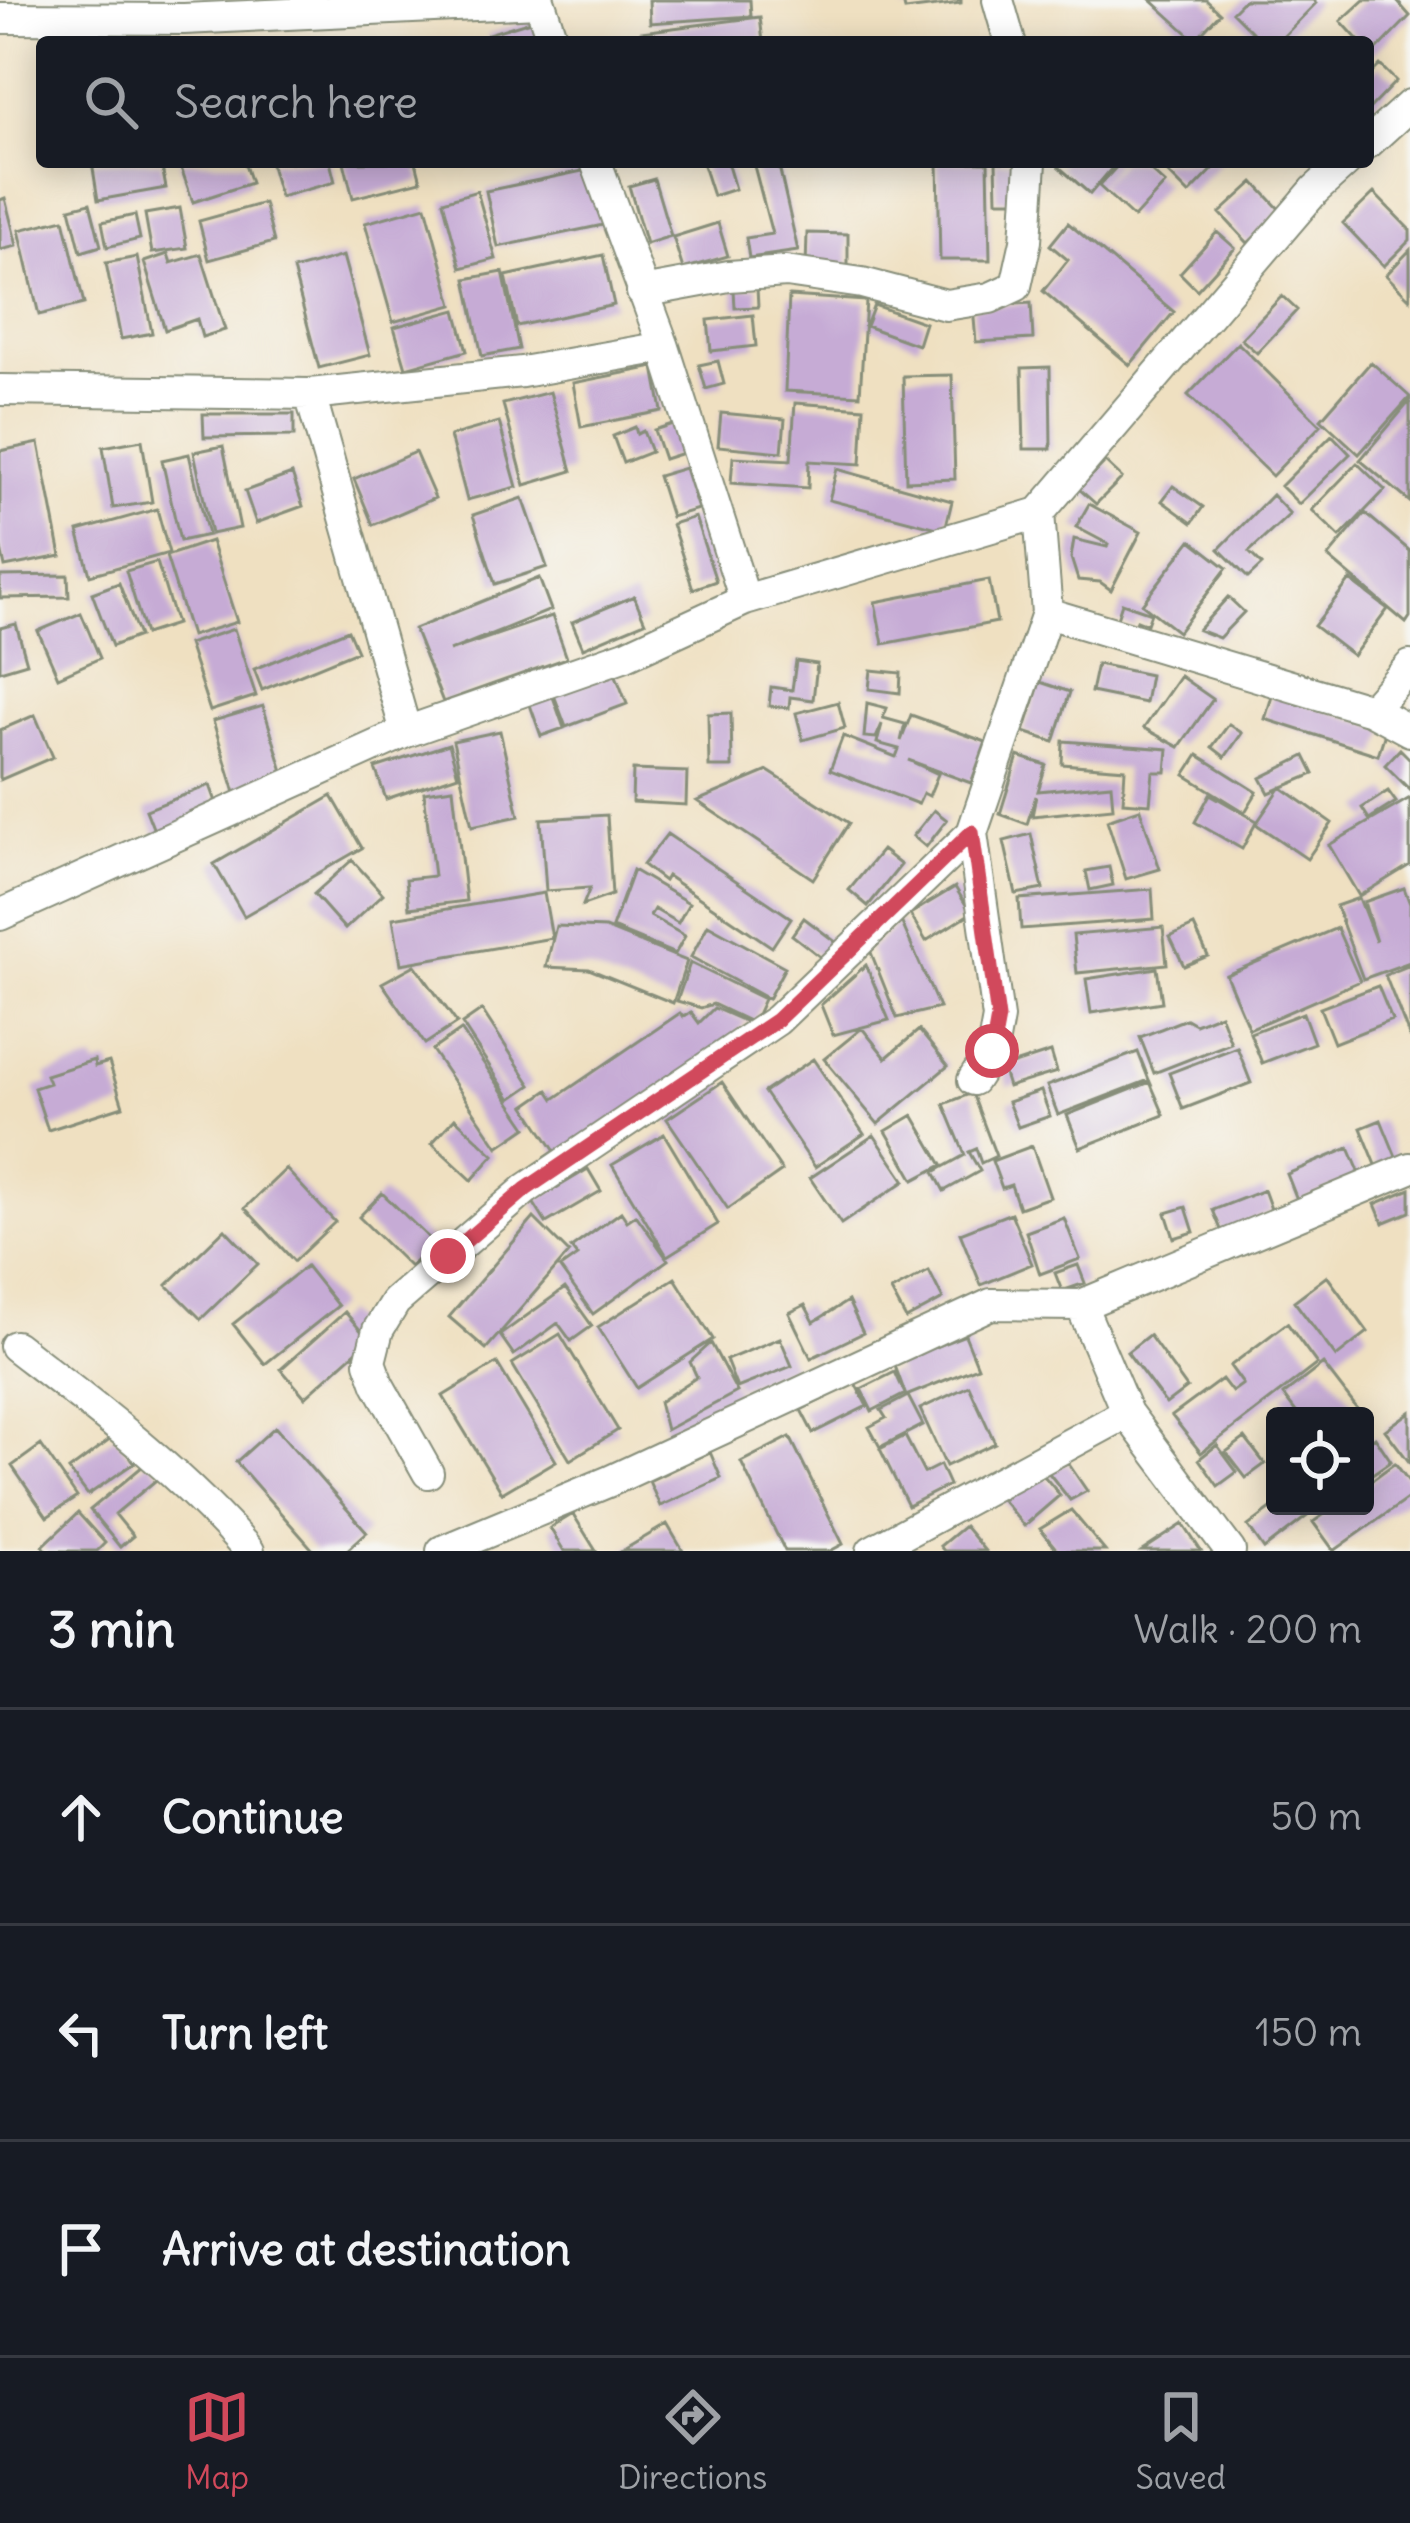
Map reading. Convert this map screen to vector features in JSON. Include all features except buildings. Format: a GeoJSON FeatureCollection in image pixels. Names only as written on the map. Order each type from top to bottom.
{"type":"FeatureCollection","features":[{"type":"Feature","properties":{"kind":"street"},"geometry":{"type":"LineString","coordinates":[[998,0],[1008,36]]}},
{"type":"Feature","properties":{"kind":"street"},"geometry":{"type":"LineString","coordinates":[[0,18],[539,1],[551,36]]}},
{"type":"Feature","properties":{"kind":"street"},"geometry":{"type":"LineString","coordinates":[[1374,137],[1410,105]]}},
{"type":"Feature","properties":{"kind":"street"},"geometry":{"type":"LineString","coordinates":[[598,168],[664,347],[745,600]]}},
{"type":"Feature","properties":{"kind":"street"},"geometry":{"type":"LineString","coordinates":[[642,292],[728,276],[786,272],[862,283],[946,304],[990,298],[1016,286],[1026,242],[1031,168]]}},
{"type":"Feature","properties":{"kind":"street"},"geometry":{"type":"LineString","coordinates":[[0,915],[406,732],[626,655],[745,600],[1039,512],[1315,190],[1339,168]]}},
{"type":"Feature","properties":{"kind":"street"},"geometry":{"type":"LineString","coordinates":[[0,390],[310,394],[522,372],[664,347]]}},
{"type":"Feature","properties":{"kind":"street"},"geometry":{"type":"LineString","coordinates":[[310,394],[406,732]]}},
{"type":"Feature","properties":{"kind":"street"},"geometry":{"type":"LineString","coordinates":[[428,1473],[370,1362],[378,1330],[395,1302],[526,1189],[777,1020],[972,832],[1048,613],[1039,512]]}},
{"type":"Feature","properties":{"kind":"street"},"geometry":{"type":"LineString","coordinates":[[1048,613],[1371,710],[1410,731]]}},
{"type":"Feature","properties":{"kind":"street"},"geometry":{"type":"LineString","coordinates":[[1371,710],[1410,666]]}},
{"type":"Feature","properties":{"kind":"street"},"geometry":{"type":"LineString","coordinates":[[972,832],[998,1018],[992,1051],[973,1080]]}},
{"type":"Feature","properties":{"kind":"street"},"geometry":{"type":"LineString","coordinates":[[442,1551],[610,1481],[991,1304],[1081,1304],[1410,1168]]}},
{"type":"Feature","properties":{"kind":"street"},"geometry":{"type":"LineString","coordinates":[[1081,1304],[1127,1414],[1230,1551]]}},
{"type":"Feature","properties":{"kind":"street"},"geometry":{"type":"LineString","coordinates":[[16,1346],[147,1448],[249,1551]]}},
{"type":"Feature","properties":{"kind":"street"},"geometry":{"type":"LineString","coordinates":[[872,1551],[1127,1414]]}},
{"type":"Feature","properties":{"kind":"route"},"geometry":{"type":"LineString","coordinates":[[448,1256],[526,1189],[777,1020],[972,832],[998,1018],[992,1051]]}}]}
